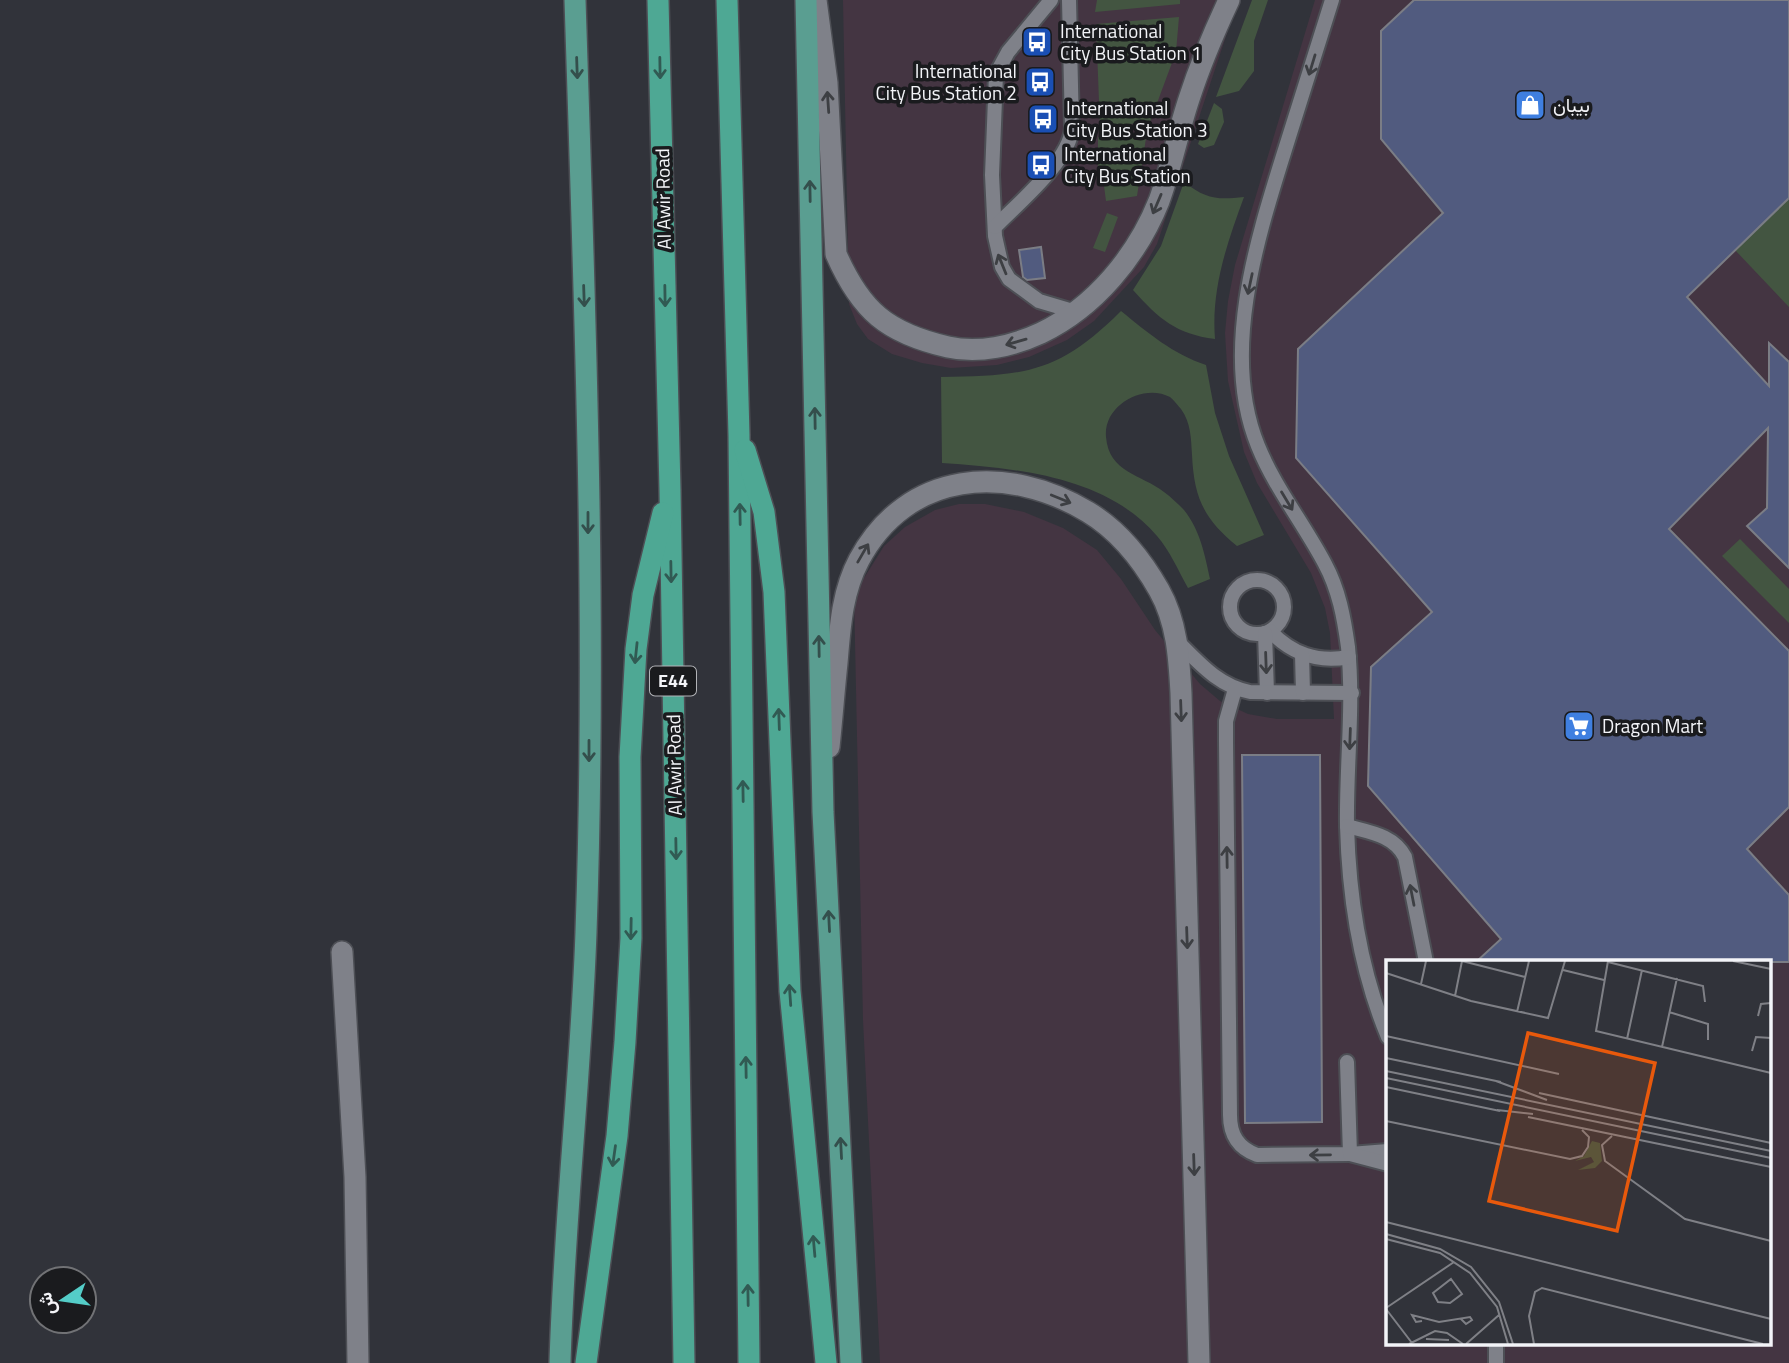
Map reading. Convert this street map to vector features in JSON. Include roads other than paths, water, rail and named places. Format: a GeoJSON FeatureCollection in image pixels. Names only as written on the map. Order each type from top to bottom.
{"type":"FeatureCollection","features":[{"type":"Feature","properties":{"kind":"highway","name":"Al Awir Road"},"geometry":{"type":"LineString","coordinates":[[658,0],[670,491],[684,1363]]}},
{"type":"Feature","properties":{"kind":"highway"},"geometry":{"type":"LineString","coordinates":[[727,0],[739,435],[749,1363]]}},
{"type":"Feature","properties":{"kind":"highway"},"geometry":{"type":"LineString","coordinates":[[739,435],[764,512],[774,593],[790,991],[826,1363]]}},
{"type":"Feature","properties":{"kind":"highway"},"geometry":{"type":"LineString","coordinates":[[586,1363],[617,1136],[625,1042],[631,937],[630,744],[636,649],[652,556],[670,491]]}},
{"type":"Feature","properties":{"kind":"main road"},"geometry":{"type":"LineString","coordinates":[[560,1363],[582,1034],[589,819],[586,348],[575,0]]}},
{"type":"Feature","properties":{"kind":"main road"},"geometry":{"type":"LineString","coordinates":[[806,0],[823,812],[851,1363]]}},
{"type":"Feature","properties":{"kind":"street"},"geometry":{"type":"LineString","coordinates":[[816,0],[828,93],[836,254],[861,300],[880,319],[902,333],[962,350],[1005,346],[1031,338],[1076,312],[1111,281],[1146,228],[1158,202],[1189,98],[1229,0]]}},
{"type":"Feature","properties":{"kind":"street"},"geometry":{"type":"LineString","coordinates":[[823,812],[840,620],[850,579],[859,560],[883,525],[904,506],[929,491],[966,482],[1004,483],[1048,494],[1089,512],[1130,548],[1147,569],[1161,592],[1178,642],[1199,1363]]}},
{"type":"Feature","properties":{"kind":"street"},"geometry":{"type":"LineString","coordinates":[[342,952],[355,1177],[358,1363]]}},
{"type":"Feature","properties":{"kind":"lane"},"geometry":{"type":"LineString","coordinates":[[1051,0],[1008,52],[996,74],[992,175],[995,227],[998,251],[1009,279],[1039,300],[1076,312]]}},
{"type":"Feature","properties":{"kind":"lane"},"geometry":{"type":"LineString","coordinates":[[995,227],[1059,160],[1069,142],[1072,116],[1069,0]]}},
{"type":"Feature","properties":{"kind":"lane"},"geometry":{"type":"LineString","coordinates":[[1218,23],[1221,0]]}},
{"type":"Feature","properties":{"kind":"lane"},"geometry":{"type":"LineString","coordinates":[[1332,0],[1267,212],[1246,303],[1241,359],[1245,400],[1257,445],[1326,565],[1344,617],[1352,692],[1347,826],[1359,944],[1366,976],[1382,1008],[1386,1027]]}},
{"type":"Feature","properties":{"kind":"lane"},"geometry":{"type":"LineString","coordinates":[[1267,693],[1267,632],[1302,654],[1334,660],[1349,657]]}},
{"type":"Feature","properties":{"kind":"lane"},"geometry":{"type":"LineString","coordinates":[[1178,642],[1206,671],[1235,689],[1267,693],[1352,692]]}},
{"type":"Feature","properties":{"kind":"lane"},"geometry":{"type":"LineString","coordinates":[[1302,654],[1303,693]]}},
{"type":"Feature","properties":{"kind":"lane"},"geometry":{"type":"LineString","coordinates":[[1235,689],[1226,721],[1230,1124],[1238,1144],[1257,1155],[1386,1151]]}},
{"type":"Feature","properties":{"kind":"lane"},"geometry":{"type":"LineString","coordinates":[[1347,826],[1389,839],[1401,849],[1405,857],[1426,960]]}},
{"type":"Feature","properties":{"kind":"lane"},"geometry":{"type":"LineString","coordinates":[[1347,1062],[1350,1154]]}},
{"type":"Feature","properties":{"kind":"lane"},"geometry":{"type":"LineString","coordinates":[[1350,1154],[1386,1163]]}},
{"type":"Feature","properties":{"kind":"place","name":"International City Bus Station 1"},"geometry":{"type":"Point","coordinates":[1037,42]}},
{"type":"Feature","properties":{"kind":"place","name":"International City Bus Station 2"},"geometry":{"type":"Point","coordinates":[1040,82]}},
{"type":"Feature","properties":{"kind":"place","name":"بيبان"},"geometry":{"type":"Point","coordinates":[1530,105]}},
{"type":"Feature","properties":{"kind":"place","name":"International City Bus Station 3"},"geometry":{"type":"Point","coordinates":[1043,119]}},
{"type":"Feature","properties":{"kind":"place","name":"International City Bus Station"},"geometry":{"type":"Point","coordinates":[1041,165]}},
{"type":"Feature","properties":{"kind":"place","name":"Dragon Mart"},"geometry":{"type":"Point","coordinates":[1579,726]}}]}
